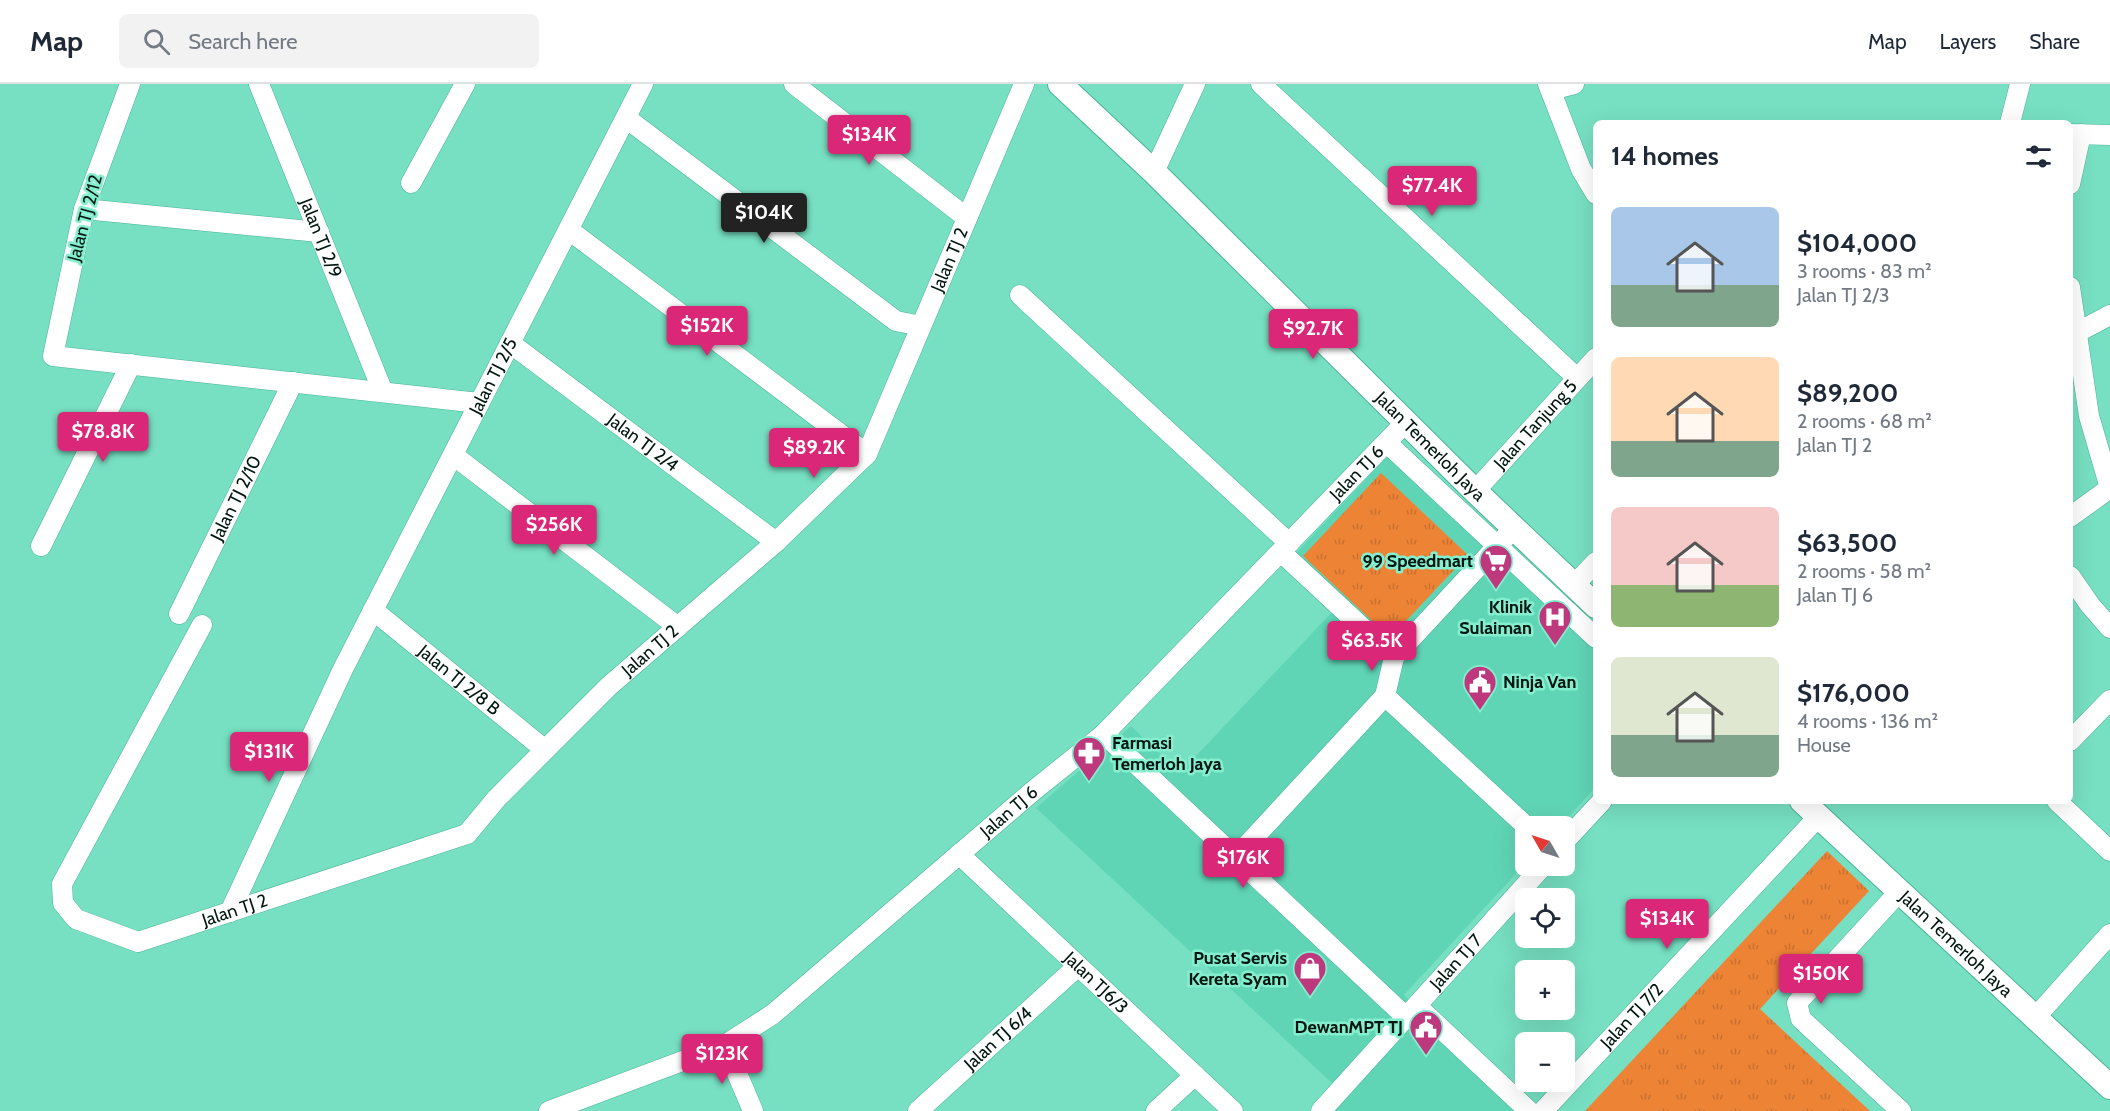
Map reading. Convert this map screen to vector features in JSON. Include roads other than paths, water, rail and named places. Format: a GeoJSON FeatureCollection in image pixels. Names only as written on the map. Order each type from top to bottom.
{"type":"FeatureCollection","features":[{"type":"Feature","properties":{"kind":"street","name":"Jalan TJ 2/12"},"geometry":{"type":"LineString","coordinates":[[130,84],[84,209],[53,356],[131,364]]}},
{"type":"Feature","properties":{"kind":"street","name":"Jalan TJ 2/9"},"geometry":{"type":"LineString","coordinates":[[259,84],[383,392]]}},
{"type":"Feature","properties":{"kind":"street"},"geometry":{"type":"LineString","coordinates":[[411,183],[465,84]]}},
{"type":"Feature","properties":{"kind":"street"},"geometry":{"type":"LineString","coordinates":[[794,84],[966,218]]}},
{"type":"Feature","properties":{"kind":"street","name":"Jalan TJ 2"},"geometry":{"type":"LineString","coordinates":[[202,625],[62,884],[63,903],[76,919],[138,942],[467,834],[497,798],[544,749],[609,686],[776,542],[867,454],[1024,84]]}},
{"type":"Feature","properties":{"kind":"street","name":"Jalan Temerloh Jaya"},"geometry":{"type":"LineString","coordinates":[[1060,84],[1154,172],[1475,491],[1593,603]]}},
{"type":"Feature","properties":{"kind":"street"},"geometry":{"type":"LineString","coordinates":[[1154,172],[1195,84]]}},
{"type":"Feature","properties":{"kind":"street"},"geometry":{"type":"LineString","coordinates":[[1261,84],[1577,378]]}},
{"type":"Feature","properties":{"kind":"street"},"geometry":{"type":"LineString","coordinates":[[1574,84],[1549,87],[1581,169],[1593,189]]}},
{"type":"Feature","properties":{"kind":"street"},"geometry":{"type":"LineString","coordinates":[[2011,120],[2020,84]]}},
{"type":"Feature","properties":{"kind":"street","name":"Jalan TJ 2/5"},"geometry":{"type":"LineString","coordinates":[[230,912],[343,669],[626,118],[636,86]]}},
{"type":"Feature","properties":{"kind":"street"},"geometry":{"type":"LineString","coordinates":[[626,118],[896,321],[921,326]]}},
{"type":"Feature","properties":{"kind":"street"},"geometry":{"type":"LineString","coordinates":[[2073,154],[2075,134],[2110,135]]}},
{"type":"Feature","properties":{"kind":"street"},"geometry":{"type":"LineString","coordinates":[[84,209],[319,232]]}},
{"type":"Feature","properties":{"kind":"street"},"geometry":{"type":"LineString","coordinates":[[568,230],[867,454]]}},
{"type":"Feature","properties":{"kind":"street"},"geometry":{"type":"LineString","coordinates":[[1020,294],[1285,547],[1394,657]]}},
{"type":"Feature","properties":{"kind":"street"},"geometry":{"type":"LineString","coordinates":[[2073,310],[2089,416],[2110,488],[2073,515]]}},
{"type":"Feature","properties":{"kind":"street"},"geometry":{"type":"LineString","coordinates":[[2076,333],[2110,315]]}},
{"type":"Feature","properties":{"kind":"street","name":"Jalan TJ 2/4"},"geometry":{"type":"LineString","coordinates":[[510,343],[776,542]]}},
{"type":"Feature","properties":{"kind":"street","name":"Jalan Tanjung 5"},"geometry":{"type":"LineString","coordinates":[[1475,491],[1593,361]]}},
{"type":"Feature","properties":{"kind":"street"},"geometry":{"type":"LineString","coordinates":[[41,546],[131,364],[479,403]]}},
{"type":"Feature","properties":{"kind":"street","name":"Jalan TJ 2/10"},"geometry":{"type":"LineString","coordinates":[[179,614],[293,382]]}},
{"type":"Feature","properties":{"kind":"street","name":"Jalan TJ 6"},"geometry":{"type":"LineString","coordinates":[[549,1111],[596,1103],[725,1045],[772,1014],[1104,734],[1406,422]]}},
{"type":"Feature","properties":{"kind":"street"},"geometry":{"type":"LineString","coordinates":[[1387,443],[1593,635]]}},
{"type":"Feature","properties":{"kind":"street"},"geometry":{"type":"LineString","coordinates":[[453,455],[678,627]]}},
{"type":"Feature","properties":{"kind":"street"},"geometry":{"type":"LineString","coordinates":[[1236,857],[1385,696],[1394,657],[1514,528]]}},
{"type":"Feature","properties":{"kind":"street"},"geometry":{"type":"LineString","coordinates":[[1574,585],[1593,565]]}},
{"type":"Feature","properties":{"kind":"street"},"geometry":{"type":"LineString","coordinates":[[2073,580],[2110,628]]}},
{"type":"Feature","properties":{"kind":"street","name":"Jalan TJ 2/8 B"},"geometry":{"type":"LineString","coordinates":[[373,610],[544,749]]}},
{"type":"Feature","properties":{"kind":"street"},"geometry":{"type":"LineString","coordinates":[[1385,696],[1515,816]]}},
{"type":"Feature","properties":{"kind":"street"},"geometry":{"type":"LineString","coordinates":[[2073,738],[2110,700]]}},
{"type":"Feature","properties":{"kind":"street"},"geometry":{"type":"LineString","coordinates":[[1104,734],[1236,857],[1530,1111]]}},
{"type":"Feature","properties":{"kind":"street"},"geometry":{"type":"LineString","coordinates":[[1575,830],[1599,804]]}},
{"type":"Feature","properties":{"kind":"street"},"geometry":{"type":"LineString","coordinates":[[2060,804],[2110,851]]}},
{"type":"Feature","properties":{"kind":"street","name":"Jalan Temerloh Jaya"},"geometry":{"type":"LineString","coordinates":[[1811,808],[2034,1019],[2110,1087]]}},
{"type":"Feature","properties":{"kind":"street","name":"Jalan TJ 7/2"},"geometry":{"type":"LineString","coordinates":[[1543,1111],[1811,808]]}},
{"type":"Feature","properties":{"kind":"street","name":"Jalan TJ6/3"},"geometry":{"type":"LineString","coordinates":[[959,854],[1233,1111]]}},
{"type":"Feature","properties":{"kind":"street","name":"Jalan TJ 7"},"geometry":{"type":"LineString","coordinates":[[1321,1111],[1534,876]]}},
{"type":"Feature","properties":{"kind":"street"},"geometry":{"type":"LineString","coordinates":[[1899,892],[1797,1003],[1801,1019],[1901,1111]]}},
{"type":"Feature","properties":{"kind":"street"},"geometry":{"type":"LineString","coordinates":[[2034,1019],[2110,934]]}},
{"type":"Feature","properties":{"kind":"street","name":"Jalan TJ 6/4"},"geometry":{"type":"LineString","coordinates":[[926,1108],[1078,966]]}},
{"type":"Feature","properties":{"kind":"street"},"geometry":{"type":"LineString","coordinates":[[725,1045],[753,1111]]}},
{"type":"Feature","properties":{"kind":"street"},"geometry":{"type":"LineString","coordinates":[[1156,1111],[1195,1075]]}},
{"type":"Feature","properties":{"kind":"place","name":"99 Speedmart"},"geometry":{"type":"Point","coordinates":[1496,590]}},
{"type":"Feature","properties":{"kind":"place","name":"Klinik Sulaiman"},"geometry":{"type":"Point","coordinates":[1555,646]}},
{"type":"Feature","properties":{"kind":"place","name":"Ninja Van"},"geometry":{"type":"Point","coordinates":[1480,711]}},
{"type":"Feature","properties":{"kind":"place","name":"Farmasi Temerloh Jaya"},"geometry":{"type":"Point","coordinates":[1089,782]}},
{"type":"Feature","properties":{"kind":"place","name":"Pusat Servis Kereta Syam"},"geometry":{"type":"Point","coordinates":[1310,997]}},
{"type":"Feature","properties":{"kind":"place","name":"DewanMPT TJ"},"geometry":{"type":"Point","coordinates":[1426,1056]}}]}
